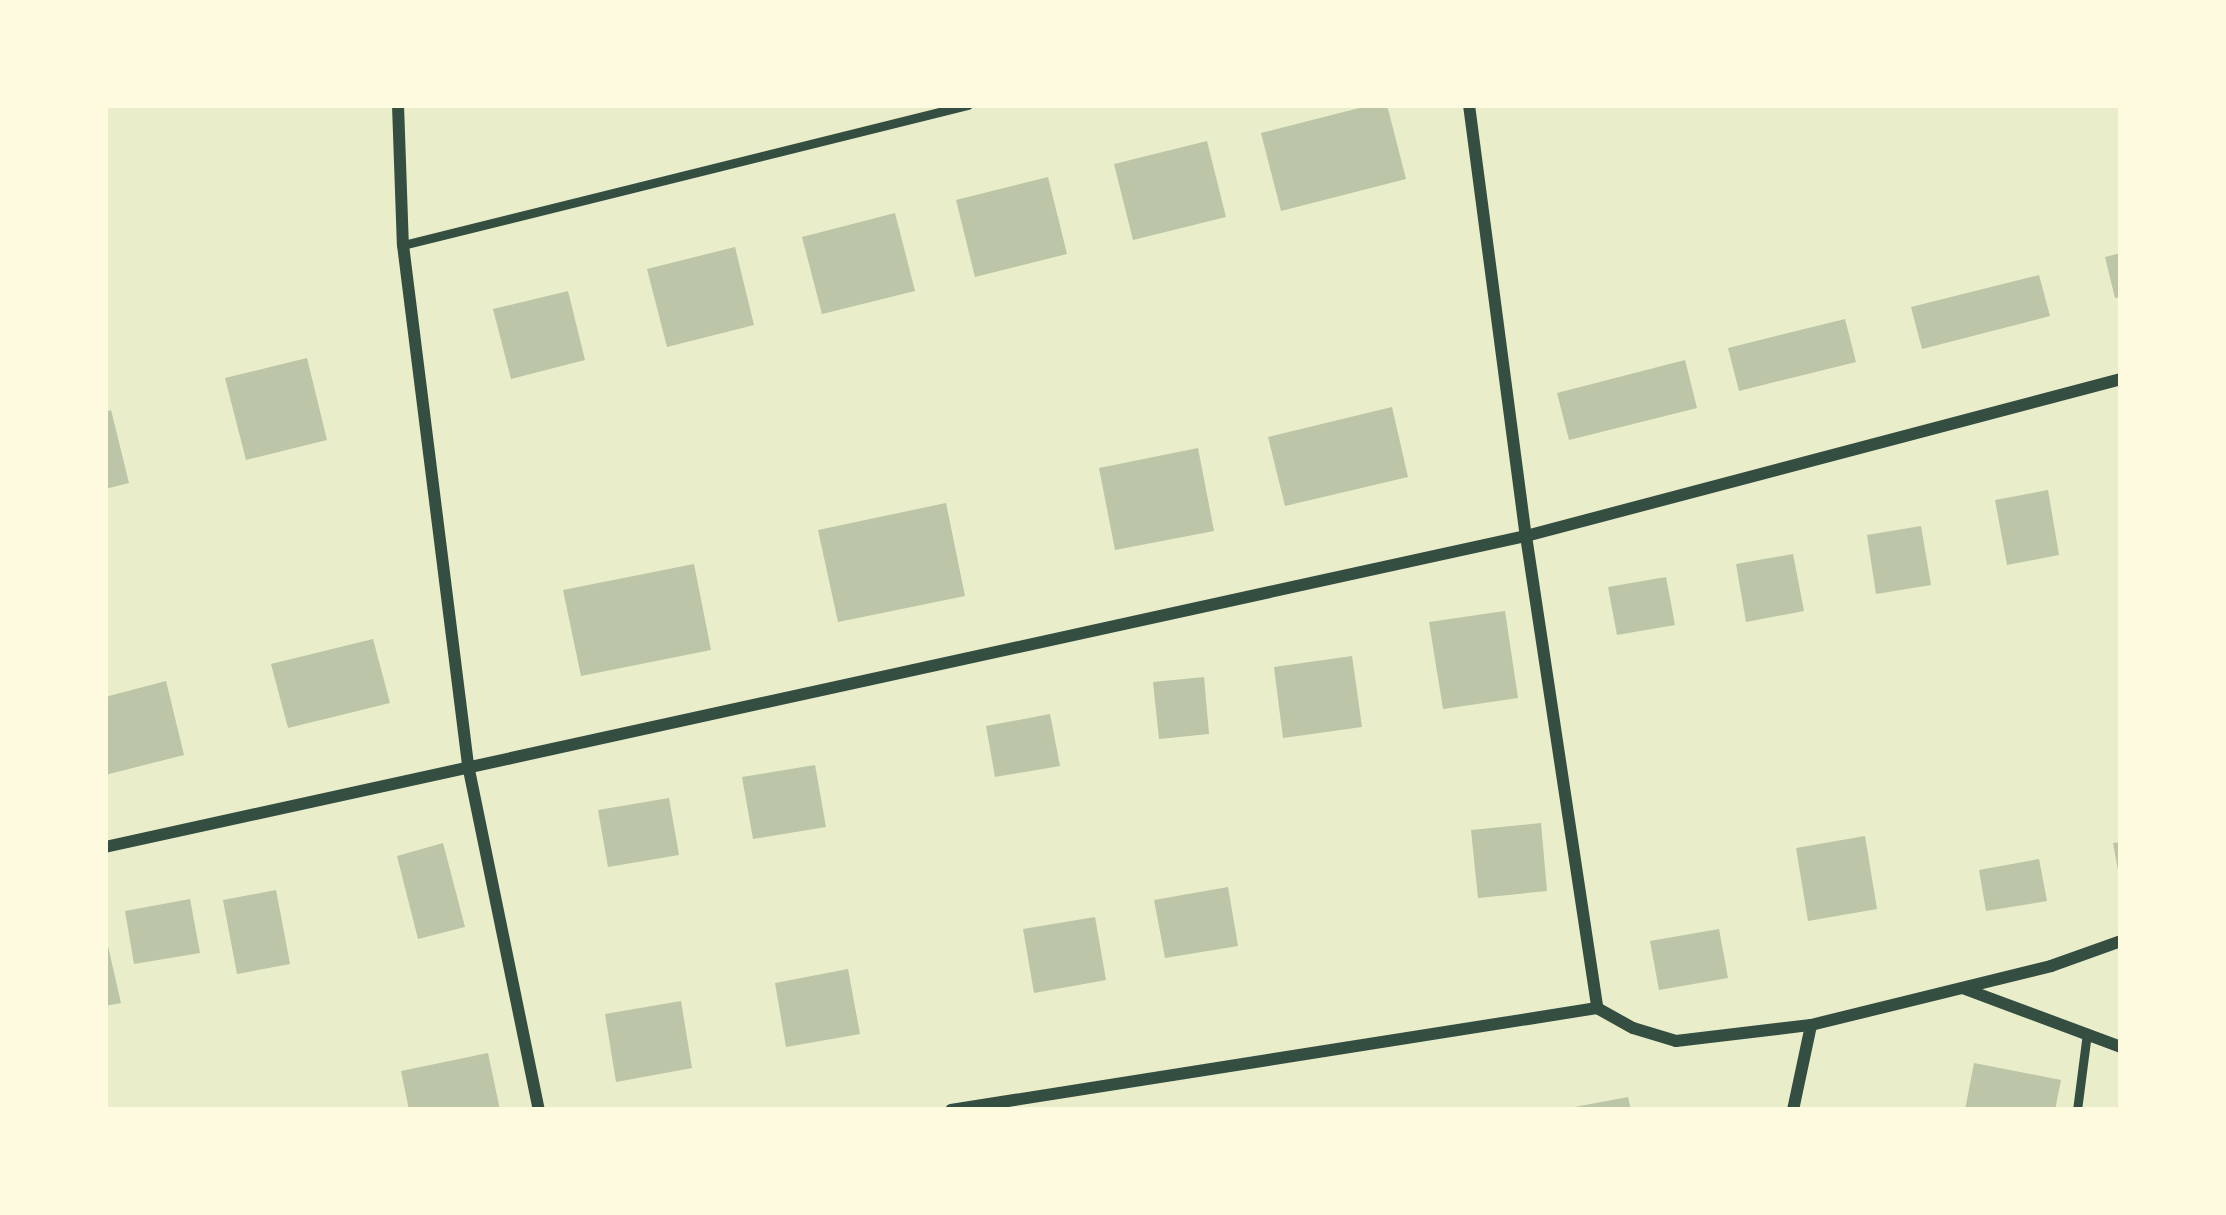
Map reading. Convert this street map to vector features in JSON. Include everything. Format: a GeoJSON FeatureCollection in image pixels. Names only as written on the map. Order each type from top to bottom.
{"type":"FeatureCollection","features":[{"type":"Feature","properties":{"kind":"street"},"geometry":{"type":"LineString","coordinates":[[398,105],[403,244],[468,765],[539,1110]]}},
{"type":"Feature","properties":{"kind":"street"},"geometry":{"type":"LineString","coordinates":[[1468,105],[1597,1008]]}},
{"type":"Feature","properties":{"kind":"street"},"geometry":{"type":"LineString","coordinates":[[105,847],[1526,536],[2121,379]]}},
{"type":"Feature","properties":{"kind":"street"},"geometry":{"type":"LineString","coordinates":[[951,1110],[1597,1008],[1633,1028],[1676,1041],[1811,1025],[1964,989],[2121,941]]}},
{"type":"Feature","properties":{"kind":"street"},"geometry":{"type":"LineString","coordinates":[[1964,989],[2121,1047]]}},
{"type":"Feature","properties":{"kind":"street"},"geometry":{"type":"LineString","coordinates":[[1793,1110],[1811,1025]]}},
{"type":"Feature","properties":{"kind":"lane"},"geometry":{"type":"LineString","coordinates":[[403,244],[968,105]]}},
{"type":"Feature","properties":{"kind":"lane"},"geometry":{"type":"LineString","coordinates":[[2077,1110],[2086,1034]]}},
{"type":"Feature","properties":{"kind":"building"},"geometry":{"type":"Polygon","coordinates":[[[1387,105],[1406,179],[1281,211],[1261,133],[1387,105]]]}},
{"type":"Feature","properties":{"kind":"building"},"geometry":{"type":"Polygon","coordinates":[[[1207,141],[1226,217],[1133,240],[1114,164],[1207,141]]]}},
{"type":"Feature","properties":{"kind":"building"},"geometry":{"type":"Polygon","coordinates":[[[1048,177],[1067,254],[975,277],[956,200],[1048,177]]]}},
{"type":"Feature","properties":{"kind":"building"},"geometry":{"type":"Polygon","coordinates":[[[895,213],[915,291],[822,314],[802,237],[895,213]]]}},
{"type":"Feature","properties":{"kind":"building"},"geometry":{"type":"Polygon","coordinates":[[[735,247],[754,325],[667,347],[647,269],[735,247]]]}},
{"type":"Feature","properties":{"kind":"building"},"geometry":{"type":"Polygon","coordinates":[[[2121,253],[2121,297],[2115,298],[2105,257],[2121,253]]]}},
{"type":"Feature","properties":{"kind":"building"},"geometry":{"type":"Polygon","coordinates":[[[2039,275],[2050,316],[1922,349],[1911,307],[2039,275]]]}},
{"type":"Feature","properties":{"kind":"building"},"geometry":{"type":"Polygon","coordinates":[[[568,291],[585,360],[511,379],[493,309],[568,291]]]}},
{"type":"Feature","properties":{"kind":"building"},"geometry":{"type":"Polygon","coordinates":[[[1845,319],[1856,362],[1739,391],[1728,348],[1845,319]]]}},
{"type":"Feature","properties":{"kind":"building"},"geometry":{"type":"Polygon","coordinates":[[[307,358],[327,440],[246,460],[225,378],[307,358]]]}},
{"type":"Feature","properties":{"kind":"building"},"geometry":{"type":"Polygon","coordinates":[[[1685,360],[1697,408],[1569,440],[1557,393],[1685,360]]]}},
{"type":"Feature","properties":{"kind":"building"},"geometry":{"type":"Polygon","coordinates":[[[1392,407],[1408,477],[1285,506],[1268,437],[1392,407]]]}},
{"type":"Feature","properties":{"kind":"building"},"geometry":{"type":"Polygon","coordinates":[[[111,410],[129,483],[105,489],[105,412],[111,410]]]}},
{"type":"Feature","properties":{"kind":"building"},"geometry":{"type":"Polygon","coordinates":[[[1198,448],[1214,531],[1115,550],[1099,468],[1198,448]]]}},
{"type":"Feature","properties":{"kind":"building"},"geometry":{"type":"Polygon","coordinates":[[[2048,490],[2059,555],[2007,565],[1995,500],[2048,490]]]}},
{"type":"Feature","properties":{"kind":"building"},"geometry":{"type":"Polygon","coordinates":[[[946,503],[965,596],[838,622],[818,530],[946,503]]]}},
{"type":"Feature","properties":{"kind":"building"},"geometry":{"type":"Polygon","coordinates":[[[1921,526],[1931,585],[1876,594],[1867,535],[1921,526]]]}},
{"type":"Feature","properties":{"kind":"building"},"geometry":{"type":"Polygon","coordinates":[[[1793,554],[1804,611],[1746,622],[1736,564],[1793,554]]]}},
{"type":"Feature","properties":{"kind":"building"},"geometry":{"type":"Polygon","coordinates":[[[694,564],[711,650],[581,676],[563,590],[694,564]]]}},
{"type":"Feature","properties":{"kind":"building"},"geometry":{"type":"Polygon","coordinates":[[[1666,577],[1675,625],[1617,635],[1608,587],[1666,577]]]}},
{"type":"Feature","properties":{"kind":"building"},"geometry":{"type":"Polygon","coordinates":[[[1505,611],[1518,698],[1443,709],[1429,622],[1505,611]]]}},
{"type":"Feature","properties":{"kind":"building"},"geometry":{"type":"Polygon","coordinates":[[[373,639],[390,703],[288,728],[271,664],[373,639]]]}},
{"type":"Feature","properties":{"kind":"building"},"geometry":{"type":"Polygon","coordinates":[[[1352,656],[1362,727],[1283,738],[1274,667],[1352,656]]]}},
{"type":"Feature","properties":{"kind":"building"},"geometry":{"type":"Polygon","coordinates":[[[1204,677],[1209,734],[1159,739],[1153,682],[1204,677]]]}},
{"type":"Feature","properties":{"kind":"building"},"geometry":{"type":"Polygon","coordinates":[[[166,681],[184,755],[105,775],[105,697],[166,681]]]}},
{"type":"Feature","properties":{"kind":"building"},"geometry":{"type":"Polygon","coordinates":[[[1050,714],[1060,766],[995,777],[986,726],[1050,714]]]}},
{"type":"Feature","properties":{"kind":"building"},"geometry":{"type":"Polygon","coordinates":[[[815,765],[826,827],[753,839],[742,777],[815,765]]]}},
{"type":"Feature","properties":{"kind":"building"},"geometry":{"type":"Polygon","coordinates":[[[669,798],[679,855],[608,867],[598,810],[669,798]]]}},
{"type":"Feature","properties":{"kind":"building"},"geometry":{"type":"Polygon","coordinates":[[[1541,823],[1547,891],[1478,898],[1471,830],[1541,823]]]}},
{"type":"Feature","properties":{"kind":"building"},"geometry":{"type":"Polygon","coordinates":[[[1865,836],[1877,909],[1808,921],[1796,848],[1865,836]]]}},
{"type":"Feature","properties":{"kind":"building"},"geometry":{"type":"Polygon","coordinates":[[[2121,842],[2121,876],[2119,876],[2113,843],[2121,842]]]}},
{"type":"Feature","properties":{"kind":"building"},"geometry":{"type":"Polygon","coordinates":[[[443,843],[465,927],[418,939],[397,856],[443,843]]]}},
{"type":"Feature","properties":{"kind":"building"},"geometry":{"type":"Polygon","coordinates":[[[2039,859],[2047,901],[1986,911],[1979,870],[2039,859]]]}},
{"type":"Feature","properties":{"kind":"building"},"geometry":{"type":"Polygon","coordinates":[[[1228,887],[1238,946],[1165,958],[1154,900],[1228,887]]]}},
{"type":"Feature","properties":{"kind":"building"},"geometry":{"type":"Polygon","coordinates":[[[276,890],[290,964],[237,974],[223,900],[276,890]]]}},
{"type":"Feature","properties":{"kind":"building"},"geometry":{"type":"Polygon","coordinates":[[[190,899],[200,953],[134,964],[125,911],[190,899]]]}},
{"type":"Feature","properties":{"kind":"building"},"geometry":{"type":"Polygon","coordinates":[[[1095,917],[1106,980],[1034,993],[1023,929],[1095,917]]]}},
{"type":"Feature","properties":{"kind":"building"},"geometry":{"type":"Polygon","coordinates":[[[1719,929],[1728,978],[1659,990],[1650,941],[1719,929]]]}},
{"type":"Feature","properties":{"kind":"building"},"geometry":{"type":"Polygon","coordinates":[[[105,933],[121,1003],[105,1006],[105,933]]]}},
{"type":"Feature","properties":{"kind":"building"},"geometry":{"type":"Polygon","coordinates":[[[848,969],[860,1034],[786,1047],[775,983],[848,969]]]}},
{"type":"Feature","properties":{"kind":"building"},"geometry":{"type":"Polygon","coordinates":[[[681,1001],[692,1068],[616,1082],[605,1014],[681,1001]]]}},
{"type":"Feature","properties":{"kind":"building"},"geometry":{"type":"Polygon","coordinates":[[[488,1053],[500,1110],[409,1110],[401,1071],[488,1053]]]}},
{"type":"Feature","properties":{"kind":"building"},"geometry":{"type":"Polygon","coordinates":[[[1974,1063],[2061,1080],[2055,1110],[1965,1110],[1974,1063]]]}},
{"type":"Feature","properties":{"kind":"building"},"geometry":{"type":"Polygon","coordinates":[[[1628,1097],[1631,1110],[1569,1110],[1569,1108],[1628,1097]]]}}]}
